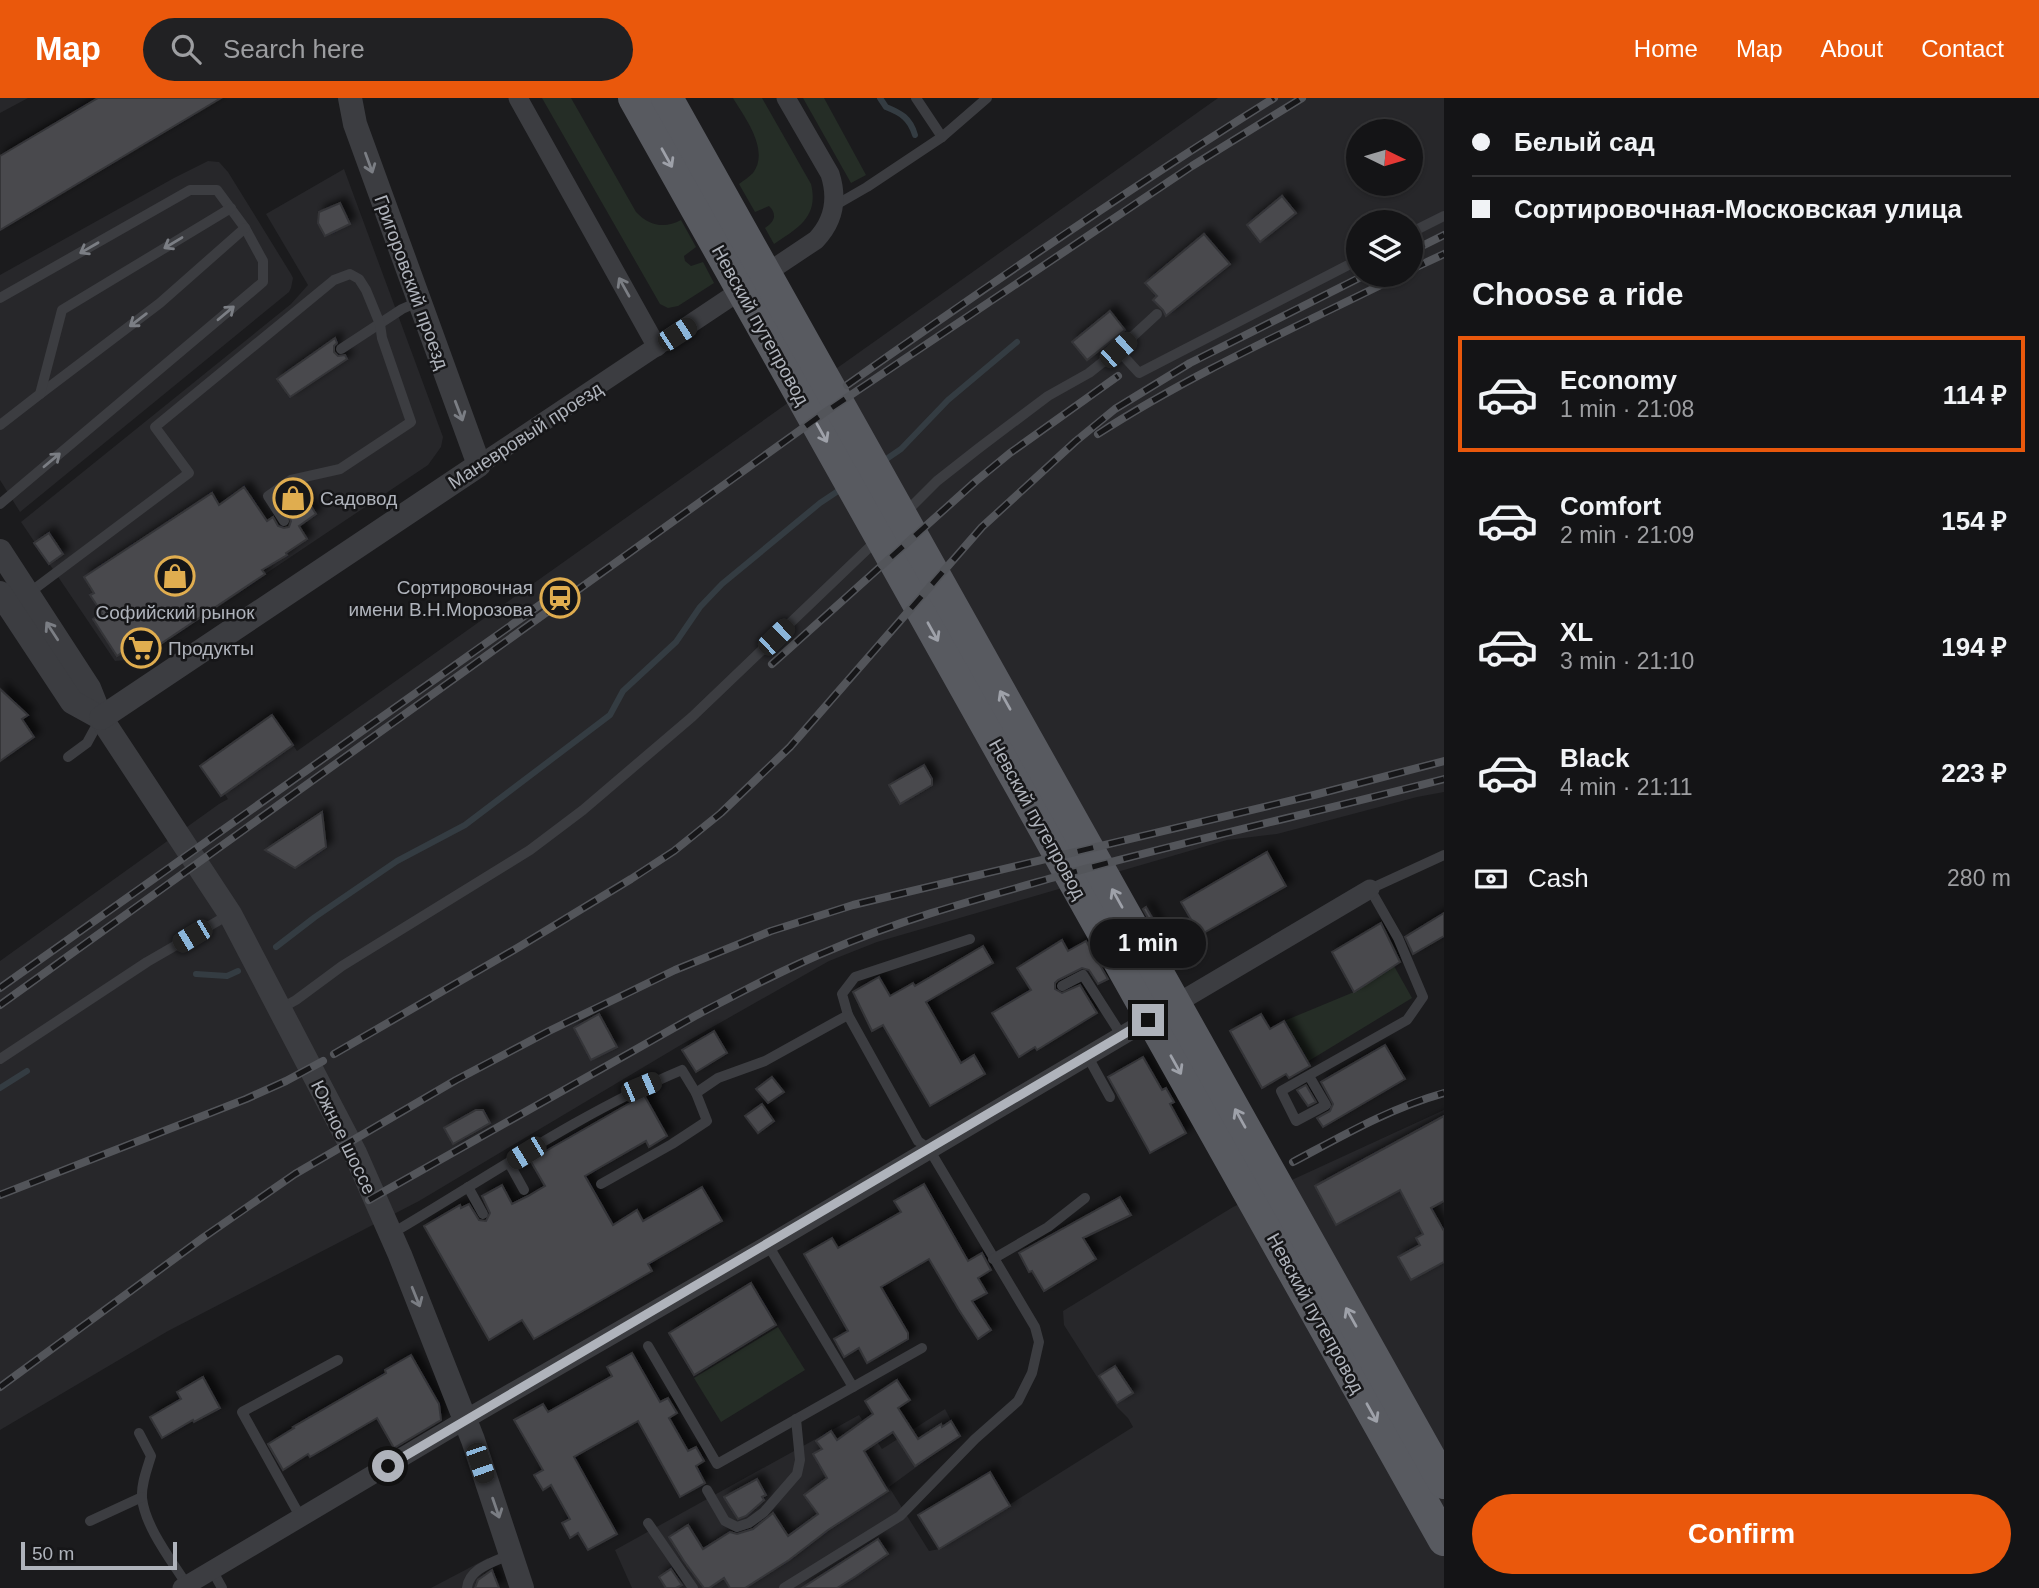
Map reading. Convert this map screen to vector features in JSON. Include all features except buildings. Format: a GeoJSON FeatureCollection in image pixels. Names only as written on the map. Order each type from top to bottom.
{"type":"FeatureCollection","features":[{"type":"Feature","properties":{"kind":"main road","name":"Невский путепровод"},"geometry":{"type":"LineString","coordinates":[[634,98],[719,222],[1200,1045],[1444,1483]]}},
{"type":"Feature","properties":{"kind":"main road","name":"Невский путепровод"},"geometry":{"type":"LineString","coordinates":[[667,98],[719,222],[1444,1540]]}},
{"type":"Feature","properties":{"kind":"street","name":"Григоровский проезд"},"geometry":{"type":"LineString","coordinates":[[350,98],[355,124],[479,464]]}},
{"type":"Feature","properties":{"kind":"street"},"geometry":{"type":"LineString","coordinates":[[518,98],[657,347]]}},
{"type":"Feature","properties":{"kind":"street"},"geometry":{"type":"LineString","coordinates":[[786,98],[830,174],[834,187],[834,206]]}},
{"type":"Feature","properties":{"kind":"street","name":"Маневровый проезд"},"geometry":{"type":"LineString","coordinates":[[101,718],[657,347],[753,278],[817,240],[826,230],[834,206]]}},
{"type":"Feature","properties":{"kind":"street","name":"Южное шоссе"},"geometry":{"type":"LineString","coordinates":[[0,551],[13,598],[89,688],[101,718],[230,914],[355,1153],[400,1255],[465,1421],[522,1588]]}},
{"type":"Feature","properties":{"kind":"street"},"geometry":{"type":"LineString","coordinates":[[185,1587],[1370,889]]}},
{"type":"Feature","properties":{"kind":"lane"},"geometry":{"type":"LineString","coordinates":[[916,98],[942,137]]}},
{"type":"Feature","properties":{"kind":"lane"},"geometry":{"type":"LineString","coordinates":[[834,206],[942,137],[987,98]]}},
{"type":"Feature","properties":{"kind":"lane"},"geometry":{"type":"LineString","coordinates":[[0,298],[190,190],[216,190],[246,228],[263,261],[262,282],[0,504]]}},
{"type":"Feature","properties":{"kind":"lane"},"geometry":{"type":"LineString","coordinates":[[40,394],[62,310],[231,208]]}},
{"type":"Feature","properties":{"kind":"lane"},"geometry":{"type":"LineString","coordinates":[[1423,226],[1444,216]]}},
{"type":"Feature","properties":{"kind":"lane"},"geometry":{"type":"LineString","coordinates":[[0,425],[160,303],[246,228]]}},
{"type":"Feature","properties":{"kind":"lane"},"geometry":{"type":"LineString","coordinates":[[1118,350],[1139,373],[1346,266]]}},
{"type":"Feature","properties":{"kind":"lane"},"geometry":{"type":"LineString","coordinates":[[13,598],[189,473],[155,428],[334,280],[350,274],[359,279],[380,324],[382,338],[411,422],[341,469],[291,480],[268,496],[284,521]]}},
{"type":"Feature","properties":{"kind":"lane"},"geometry":{"type":"LineString","coordinates":[[341,349],[419,301]]}},
{"type":"Feature","properties":{"kind":"lane"},"geometry":{"type":"LineString","coordinates":[[898,519],[937,481],[1048,396],[1089,373],[1157,314]]}},
{"type":"Feature","properties":{"kind":"lane"},"geometry":{"type":"LineString","coordinates":[[279,1009],[296,1000],[342,965],[530,850],[583,810],[692,717],[888,529]]}},
{"type":"Feature","properties":{"kind":"lane"},"geometry":{"type":"LineString","coordinates":[[68,757],[87,743],[101,718]]}},
{"type":"Feature","properties":{"kind":"lane"},"geometry":{"type":"LineString","coordinates":[[1309,1076],[1326,1105],[1296,1121],[1281,1091],[1407,1020],[1423,997],[1398,938],[1370,889],[1444,855]]}},
{"type":"Feature","properties":{"kind":"lane"},"geometry":{"type":"LineString","coordinates":[[0,1059],[147,962],[230,914]]}},
{"type":"Feature","properties":{"kind":"lane"},"geometry":{"type":"LineString","coordinates":[[784,1588],[900,1516],[975,1439],[1018,1401],[1032,1374],[1039,1342],[1035,1327],[929,1149],[918,1141],[848,1015],[842,994],[855,977],[970,939]]}},
{"type":"Feature","properties":{"kind":"lane"},"geometry":{"type":"LineString","coordinates":[[1062,986],[1083,975],[1122,1036]]}},
{"type":"Feature","properties":{"kind":"lane"},"geometry":{"type":"LineString","coordinates":[[696,1093],[718,1078],[765,1061],[848,1015]]}},
{"type":"Feature","properties":{"kind":"lane"},"geometry":{"type":"LineString","coordinates":[[1088,1057],[1110,1097]]}},
{"type":"Feature","properties":{"kind":"lane"},"geometry":{"type":"LineString","coordinates":[[401,1227],[641,1087],[682,1070],[696,1093],[707,1121],[601,1184]]}},
{"type":"Feature","properties":{"kind":"lane"},"geometry":{"type":"LineString","coordinates":[[509,1163],[524,1190]]}},
{"type":"Feature","properties":{"kind":"lane"},"geometry":{"type":"LineString","coordinates":[[468,1187],[483,1214]]}},
{"type":"Feature","properties":{"kind":"lane"},"geometry":{"type":"LineString","coordinates":[[993,1259],[1048,1227],[1085,1198]]}},
{"type":"Feature","properties":{"kind":"lane"},"geometry":{"type":"LineString","coordinates":[[768,1245],[853,1387]]}},
{"type":"Feature","properties":{"kind":"lane"},"geometry":{"type":"LineString","coordinates":[[648,1346],[717,1464],[922,1348]]}},
{"type":"Feature","properties":{"kind":"lane"},"geometry":{"type":"LineString","coordinates":[[301,1518],[242,1412],[338,1360]]}},
{"type":"Feature","properties":{"kind":"lane"},"geometry":{"type":"LineString","coordinates":[[707,1490],[724,1521],[737,1527],[749,1523],[764,1512],[797,1474],[800,1460],[796,1419]]}},
{"type":"Feature","properties":{"kind":"lane"},"geometry":{"type":"LineString","coordinates":[[139,1433],[151,1456],[142,1497],[150,1524],[185,1587]]}},
{"type":"Feature","properties":{"kind":"lane"},"geometry":{"type":"LineString","coordinates":[[90,1521],[142,1497]]}},
{"type":"Feature","properties":{"kind":"lane"},"geometry":{"type":"LineString","coordinates":[[648,1523],[693,1588]]}},
{"type":"Feature","properties":{"kind":"lane"},"geometry":{"type":"LineString","coordinates":[[467,1588],[472,1573],[511,1553]]}},
{"type":"Feature","properties":{"kind":"lane"},"geometry":{"type":"LineString","coordinates":[[212,1570],[222,1588]]}},
{"type":"Feature","properties":{"kind":"shaded area"},"geometry":{"type":"Polygon","coordinates":[[[0,98],[28,98],[0,113],[0,98]]]}},
{"type":"Feature","properties":{"kind":"shaded area"},"geometry":{"type":"Polygon","coordinates":[[[542,98],[571,98],[636,212],[657,225],[669,225],[681,220],[696,247],[684,256],[685,261],[691,266],[703,262],[714,283],[678,306],[668,308],[660,304],[542,98]]]}},
{"type":"Feature","properties":{"kind":"shaded area"},"geometry":{"type":"Polygon","coordinates":[[[733,98],[762,98],[811,184],[813,195],[809,213],[798,227],[774,244],[765,228],[774,218],[772,209],[769,206],[755,212],[739,184],[753,173],[759,154],[754,134],[733,98]]]}},
{"type":"Feature","properties":{"kind":"shaded area"},"geometry":{"type":"Polygon","coordinates":[[[803,98],[824,98],[866,175],[851,183],[803,98]]]}},
{"type":"Feature","properties":{"kind":"shaded area"},"geometry":{"type":"Polygon","coordinates":[[[1218,98],[1444,98],[1444,792],[1277,834],[1227,840],[877,942],[829,961],[679,1046],[419,1201],[168,1331],[0,1430],[0,961],[228,799],[224,793],[293,745],[297,751],[1218,98]]]}},
{"type":"Feature","properties":{"kind":"shaded area"},"geometry":{"type":"Polygon","coordinates":[[[208,161],[219,162],[228,172],[291,274],[293,278],[289,292],[20,512],[0,480],[0,275],[208,161]]]}},
{"type":"Feature","properties":{"kind":"shaded area"},"geometry":{"type":"Polygon","coordinates":[[[344,169],[443,437],[441,447],[428,465],[138,659],[115,661],[21,522],[291,304],[308,285],[266,214],[344,169]]]}},
{"type":"Feature","properties":{"kind":"shaded area"},"geometry":{"type":"Polygon","coordinates":[[[1394,966],[1412,998],[1307,1062],[1284,1021],[1354,992],[1394,966]]]}},
{"type":"Feature","properties":{"kind":"shaded area"},"geometry":{"type":"Polygon","coordinates":[[[1444,1110],[1444,1588],[632,1588],[615,1550],[859,1415],[882,1449],[945,1409],[959,1436],[889,1487],[929,1551],[939,1549],[1133,1427],[1104,1388],[1064,1325],[1063,1311],[1233,1207],[1444,1110]]]}},
{"type":"Feature","properties":{"kind":"shaded area"},"geometry":{"type":"Polygon","coordinates":[[[778,1327],[805,1370],[721,1422],[694,1378],[778,1327]]]}},
{"type":"Feature","properties":{"kind":"shaded area"},"geometry":{"type":"Polygon","coordinates":[[[488,1558],[499,1588],[431,1588],[488,1558]]]}},
{"type":"Feature","properties":{"kind":"waterway"},"geometry":{"type":"LineString","coordinates":[[880,98],[886,107],[908,120],[915,135]]}},
{"type":"Feature","properties":{"kind":"waterway"},"geometry":{"type":"LineString","coordinates":[[882,462],[901,449],[948,400],[1017,342]]}},
{"type":"Feature","properties":{"kind":"waterway"},"geometry":{"type":"LineString","coordinates":[[276,947],[397,861],[465,825],[610,715],[623,691],[676,642],[700,607],[722,584],[820,503],[844,487]]}},
{"type":"Feature","properties":{"kind":"waterway"},"geometry":{"type":"LineString","coordinates":[[196,974],[227,976],[238,971]]}},
{"type":"Feature","properties":{"kind":"waterway"},"geometry":{"type":"LineString","coordinates":[[0,1088],[27,1071]]}},
{"type":"Feature","properties":{"kind":"railway"},"geometry":{"type":"LineString","coordinates":[[847,385],[1058,238],[1274,98]]}},
{"type":"Feature","properties":{"kind":"railway"},"geometry":{"type":"LineString","coordinates":[[0,1005],[824,413],[1192,166],[1302,98]]}},
{"type":"Feature","properties":{"kind":"railway"},"geometry":{"type":"LineString","coordinates":[[1423,246],[1444,235]]}},
{"type":"Feature","properties":{"kind":"railway"},"geometry":{"type":"LineString","coordinates":[[1423,264],[1444,254]]}},
{"type":"Feature","properties":{"kind":"railway"},"geometry":{"type":"LineString","coordinates":[[334,1054],[519,947],[674,851],[721,813],[790,747],[982,527],[1076,441],[1115,409],[1190,363],[1346,285]]}},
{"type":"Feature","properties":{"kind":"railway"},"geometry":{"type":"LineString","coordinates":[[1098,434],[1171,390],[1376,287]]}},
{"type":"Feature","properties":{"kind":"railway"},"geometry":{"type":"LineString","coordinates":[[772,664],[976,481],[1010,453],[1118,376]]}},
{"type":"Feature","properties":{"kind":"railway"},"geometry":{"type":"LineString","coordinates":[[0,988],[551,597]]}},
{"type":"Feature","properties":{"kind":"railway"},"geometry":{"type":"LineString","coordinates":[[0,1387],[204,1237],[295,1174],[456,1080],[675,970],[771,931],[853,905],[1314,795],[1444,761]]}},
{"type":"Feature","properties":{"kind":"railway"},"geometry":{"type":"LineString","coordinates":[[369,1200],[695,1016],[777,974],[856,939],[942,910],[1059,876],[1444,779]]}},
{"type":"Feature","properties":{"kind":"railway"},"geometry":{"type":"LineString","coordinates":[[0,1195],[246,1099],[323,1061]]}},
{"type":"Feature","properties":{"kind":"railway"},"geometry":{"type":"LineString","coordinates":[[1293,1162],[1385,1115],[1444,1093]]}},
{"type":"Feature","properties":{"kind":"place","name":"Садовод"},"geometry":{"type":"Point","coordinates":[293,498]}},
{"type":"Feature","properties":{"kind":"place","name":"Софийский рынок"},"geometry":{"type":"Point","coordinates":[175,576]}},
{"type":"Feature","properties":{"kind":"place","name":"Сортировочная имени В.Н.Морозова"},"geometry":{"type":"Point","coordinates":[560,598]}},
{"type":"Feature","properties":{"kind":"place","name":"Продукты"},"geometry":{"type":"Point","coordinates":[141,648]}},
{"type":"Feature","properties":{"kind":"route"},"geometry":{"type":"LineString","coordinates":[[388,1466],[1148,1020]]}}]}
